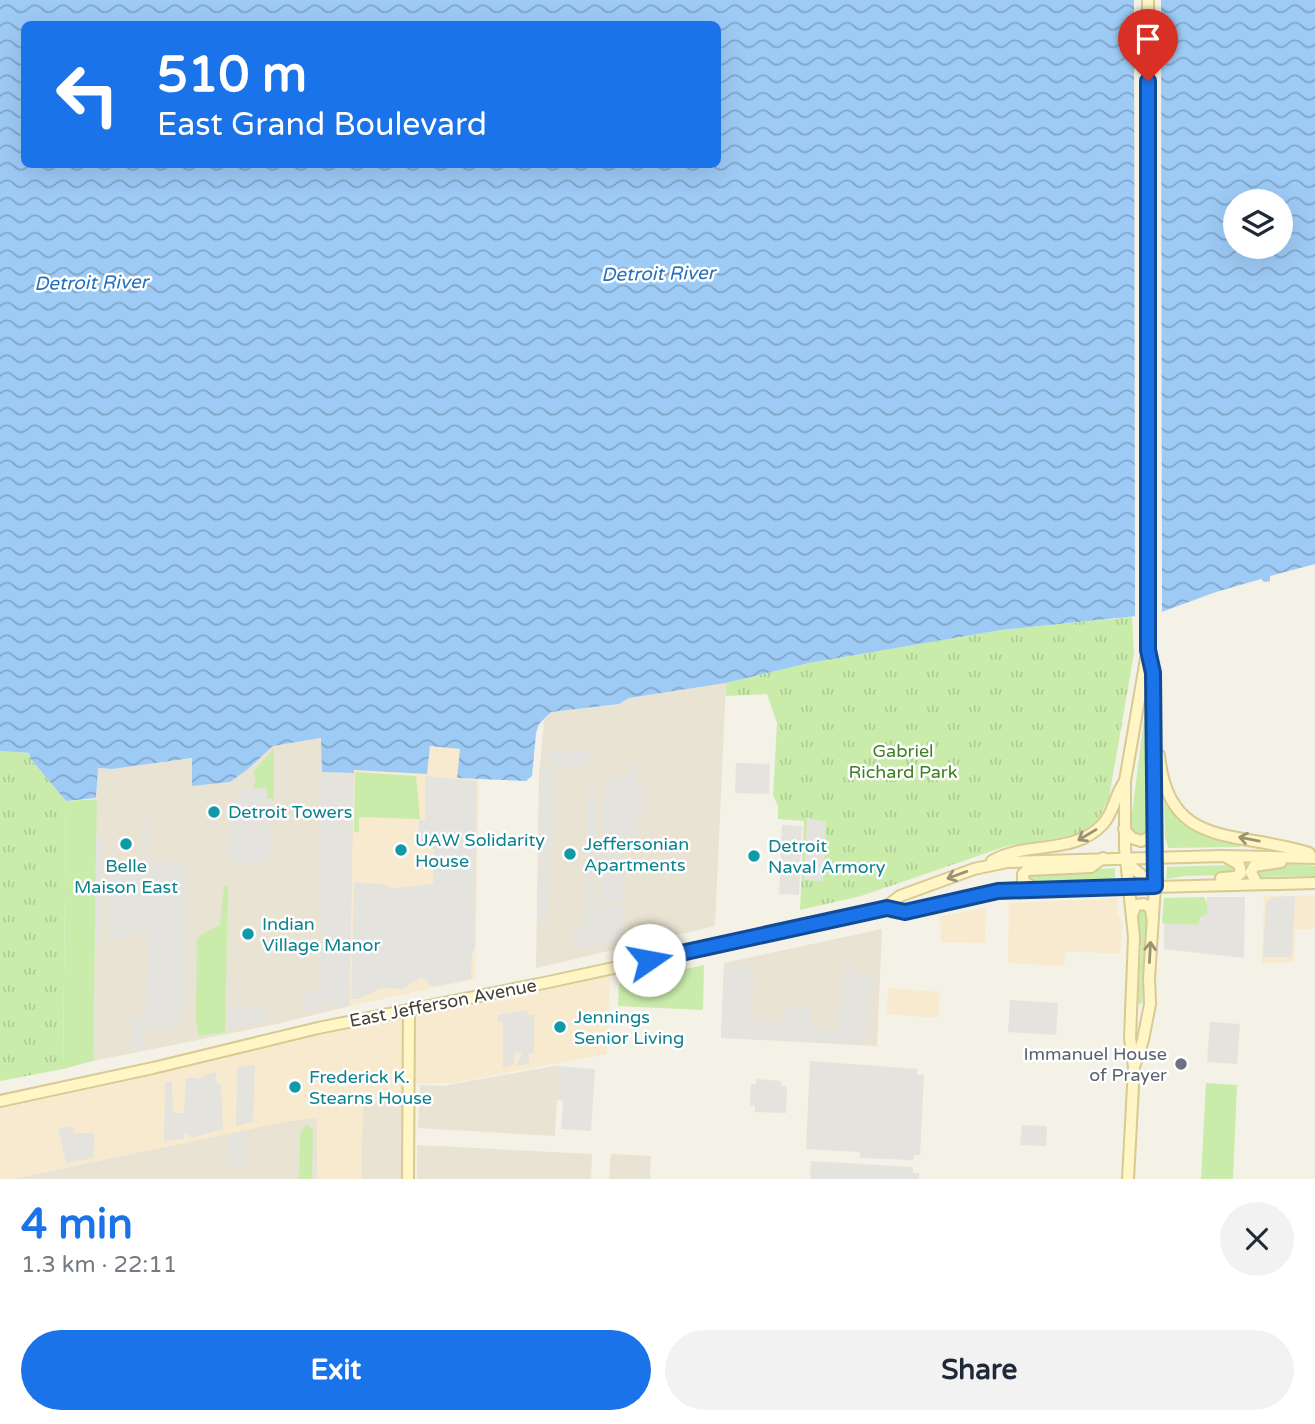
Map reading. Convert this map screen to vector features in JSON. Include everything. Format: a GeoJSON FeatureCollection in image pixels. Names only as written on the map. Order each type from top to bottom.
{"type":"FeatureCollection","features":[{"type":"Feature","properties":{"kind":"main road"},"geometry":{"type":"LineString","coordinates":[[1134,1067],[1146,1025],[1155,886],[1153,673],[1148,650],[1148,0]]}},
{"type":"Feature","properties":{"kind":"main road"},"geometry":{"type":"LineString","coordinates":[[1128,1179],[1134,1067],[1130,1038],[1134,937],[1124,829],[1125,781],[1148,650]]}},
{"type":"Feature","properties":{"kind":"main road"},"geometry":{"type":"LineString","coordinates":[[1153,693],[1161,778],[1166,795],[1177,811],[1204,830],[1294,848],[1315,857]]}},
{"type":"Feature","properties":{"kind":"main road"},"geometry":{"type":"LineString","coordinates":[[982,867],[1006,853],[1066,844],[1089,835],[1107,819],[1118,790],[1125,781]]}},
{"type":"Feature","properties":{"kind":"main road"},"geometry":{"type":"LineString","coordinates":[[1124,829],[1132,838],[1141,841],[1149,838],[1153,831]]}},
{"type":"Feature","properties":{"kind":"main road"},"geometry":{"type":"LineString","coordinates":[[1175,886],[1191,879],[1232,878],[1239,875],[1239,864],[1222,856]]}},
{"type":"Feature","properties":{"kind":"main road","name":"East Jefferson Avenue"},"geometry":{"type":"LineString","coordinates":[[887,908],[900,896],[982,867],[1020,861],[1222,856],[1315,857]]}},
{"type":"Feature","properties":{"kind":"main road"},"geometry":{"type":"LineString","coordinates":[[1257,884],[1251,873],[1255,866],[1280,863],[1300,856]]}},
{"type":"Feature","properties":{"kind":"main road"},"geometry":{"type":"LineString","coordinates":[[1037,889],[1023,881],[1023,874],[1027,870],[1091,867],[1103,858]]}},
{"type":"Feature","properties":{"kind":"main road"},"geometry":{"type":"LineString","coordinates":[[1126,858],[1155,886]]}},
{"type":"Feature","properties":{"kind":"main road","name":"East Jefferson Avenue"},"geometry":{"type":"LineString","coordinates":[[0,1101],[314,1029],[544,983],[887,908],[905,912],[998,891],[1315,883]]}},
{"type":"Feature","properties":{"kind":"main road"},"geometry":{"type":"LineString","coordinates":[[1131,919],[1134,908],[1141,903],[1151,908],[1152,920]]}},
{"type":"Feature","properties":{"kind":"main road"},"geometry":{"type":"LineString","coordinates":[[1131,1002],[1134,1009],[1142,1012],[1147,1007],[1149,998]]}},
{"type":"Feature","properties":{"kind":"main road"},"geometry":{"type":"LineString","coordinates":[[408,1179],[409,1010]]}},
{"type":"Feature","properties":{"kind":"shaded area"},"geometry":{"type":"Polygon","coordinates":[[[726,683],[715,926],[536,968],[539,775],[544,721],[551,712],[619,704],[629,698],[726,683]]]}},
{"type":"Feature","properties":{"kind":"shaded area"},"geometry":{"type":"Polygon","coordinates":[[[322,738],[322,772],[354,773],[350,1006],[272,1025],[93,1061],[97,768],[112,769],[193,758],[192,786],[230,782],[273,746],[322,738]]]}},
{"type":"Feature","properties":{"kind":"shaded area"},"geometry":{"type":"Polygon","coordinates":[[[429,746],[460,749],[457,777],[479,779],[475,979],[350,1006],[354,770],[427,774],[429,746]]]}},
{"type":"Feature","properties":{"kind":"shaded area"},"geometry":{"type":"Polygon","coordinates":[[[548,750],[591,752],[591,761],[585,762],[585,768],[553,768],[553,761],[548,761],[548,750]]]}},
{"type":"Feature","properties":{"kind":"shaded area"},"geometry":{"type":"Polygon","coordinates":[[[629,762],[638,762],[638,785],[644,788],[642,816],[636,818],[636,840],[624,840],[623,901],[596,906],[596,900],[601,898],[604,780],[613,780],[629,773],[629,762]]]}},
{"type":"Feature","properties":{"kind":"shaded area"},"geometry":{"type":"Polygon","coordinates":[[[736,763],[770,764],[769,794],[735,793],[736,763]]]}},
{"type":"Feature","properties":{"kind":"shaded area"},"geometry":{"type":"Polygon","coordinates":[[[542,767],[551,767],[553,777],[547,922],[537,922],[542,767]]]}},
{"type":"Feature","properties":{"kind":"shaded area"},"geometry":{"type":"Polygon","coordinates":[[[321,776],[353,777],[349,1004],[332,1007],[328,1000],[320,1010],[303,1012],[303,991],[320,992],[323,982],[319,982],[320,950],[324,949],[324,931],[319,929],[321,776]]]}},
{"type":"Feature","properties":{"kind":"shaded area"},"geometry":{"type":"Polygon","coordinates":[[[425,776],[477,781],[475,948],[472,952],[471,979],[432,987],[421,977],[403,989],[381,988],[359,999],[351,999],[354,882],[394,888],[433,884],[434,849],[417,845],[419,820],[425,820],[425,776]]]}},
{"type":"Feature","properties":{"kind":"shaded area"},"geometry":{"type":"Polygon","coordinates":[[[267,788],[267,798],[273,799],[272,858],[265,858],[265,863],[235,863],[235,857],[229,857],[231,798],[237,798],[238,789],[267,788]]]}},
{"type":"Feature","properties":{"kind":"shaded area"},"geometry":{"type":"Polygon","coordinates":[[[588,788],[596,788],[593,909],[624,904],[622,940],[574,950],[574,927],[584,927],[588,788]]]}},
{"type":"Feature","properties":{"kind":"shaded area"},"geometry":{"type":"Polygon","coordinates":[[[807,818],[826,822],[823,881],[804,880],[807,818]]]}},
{"type":"Feature","properties":{"kind":"shaded area"},"geometry":{"type":"Polygon","coordinates":[[[143,821],[149,821],[146,934],[132,934],[127,936],[127,939],[109,939],[110,875],[141,873],[143,821]]]}},
{"type":"Feature","properties":{"kind":"shaded area"},"geometry":{"type":"Polygon","coordinates":[[[782,825],[802,826],[799,895],[779,894],[782,825]]]}},
{"type":"Feature","properties":{"kind":"shaded area"},"geometry":{"type":"Polygon","coordinates":[[[96,838],[103,838],[101,945],[95,945],[96,838]]]}},
{"type":"Feature","properties":{"kind":"shaded area"},"geometry":{"type":"Polygon","coordinates":[[[149,860],[186,861],[183,1010],[175,1031],[145,1029],[144,1049],[132,1050],[132,1018],[146,1018],[149,860]]]}},
{"type":"Feature","properties":{"kind":"shaded area"},"geometry":{"type":"Polygon","coordinates":[[[1264,896],[1315,896],[1315,929],[1295,929],[1294,962],[1262,963],[1264,896]]]}},
{"type":"Feature","properties":{"kind":"shaded area"},"geometry":{"type":"Polygon","coordinates":[[[1295,896],[1292,957],[1263,957],[1266,902],[1274,897],[1295,896]]]}},
{"type":"Feature","properties":{"kind":"shaded area"},"geometry":{"type":"Polygon","coordinates":[[[1207,897],[1245,897],[1244,958],[1164,949],[1164,924],[1198,925],[1200,917],[1207,914],[1207,897]]]}},
{"type":"Feature","properties":{"kind":"shaded area"},"geometry":{"type":"Polygon","coordinates":[[[1118,898],[1117,915],[1123,923],[1120,954],[1066,951],[1064,966],[1008,963],[1009,903],[1118,898]]]}},
{"type":"Feature","properties":{"kind":"shaded area"},"geometry":{"type":"Polygon","coordinates":[[[986,907],[985,943],[941,942],[940,917],[986,907]]]}},
{"type":"Feature","properties":{"kind":"shaded area"},"geometry":{"type":"Polygon","coordinates":[[[882,929],[877,1046],[721,1038],[724,963],[882,929]]]}},
{"type":"Feature","properties":{"kind":"shaded area"},"geometry":{"type":"Polygon","coordinates":[[[843,965],[856,966],[856,974],[872,974],[869,1035],[863,1035],[862,1044],[721,1037],[724,967],[754,968],[752,1020],[782,1022],[783,1006],[812,1007],[811,1028],[839,1029],[843,965]]]}},
{"type":"Feature","properties":{"kind":"shaded area"},"geometry":{"type":"Polygon","coordinates":[[[610,968],[607,1054],[452,1083],[409,1084],[409,1095],[363,1104],[361,1179],[317,1179],[317,1118],[288,1121],[17,1178],[0,1179],[0,1101],[610,968]]]}},
{"type":"Feature","properties":{"kind":"shaded area"},"geometry":{"type":"Polygon","coordinates":[[[888,988],[940,992],[938,1018],[887,1014],[888,988]]]}},
{"type":"Feature","properties":{"kind":"shaded area"},"geometry":{"type":"Polygon","coordinates":[[[1010,1000],[1058,1003],[1056,1035],[1008,1032],[1010,1000]]]}},
{"type":"Feature","properties":{"kind":"shaded area"},"geometry":{"type":"Polygon","coordinates":[[[227,1006],[268,1007],[268,1021],[229,1029],[227,1006]]]}},
{"type":"Feature","properties":{"kind":"shaded area"},"geometry":{"type":"Polygon","coordinates":[[[528,1010],[528,1015],[534,1015],[534,1053],[528,1054],[530,1063],[516,1066],[522,1053],[515,1052],[514,1065],[503,1068],[503,1023],[498,1022],[498,1015],[528,1010]]]}},
{"type":"Feature","properties":{"kind":"shaded area"},"geometry":{"type":"Polygon","coordinates":[[[1210,1022],[1240,1024],[1237,1064],[1207,1062],[1210,1022]]]}},
{"type":"Feature","properties":{"kind":"shaded area"},"geometry":{"type":"Polygon","coordinates":[[[810,1061],[917,1069],[917,1075],[924,1075],[920,1155],[914,1155],[914,1160],[860,1158],[860,1152],[806,1149],[810,1061]]]}},
{"type":"Feature","properties":{"kind":"shaded area"},"geometry":{"type":"Polygon","coordinates":[[[255,1065],[253,1122],[236,1126],[237,1067],[255,1065]]]}},
{"type":"Feature","properties":{"kind":"shaded area"},"geometry":{"type":"Polygon","coordinates":[[[559,1065],[555,1136],[418,1128],[420,1085],[443,1086],[559,1065]]]}},
{"type":"Feature","properties":{"kind":"shaded area"},"geometry":{"type":"Polygon","coordinates":[[[559,1066],[595,1069],[591,1131],[561,1129],[563,1101],[557,1100],[559,1066]]]}},
{"type":"Feature","properties":{"kind":"shaded area"},"geometry":{"type":"Polygon","coordinates":[[[216,1072],[217,1084],[221,1084],[223,1129],[192,1138],[185,1132],[184,1139],[164,1141],[165,1082],[172,1081],[173,1113],[184,1113],[186,1078],[198,1080],[216,1072]]]}},
{"type":"Feature","properties":{"kind":"shaded area"},"geometry":{"type":"Polygon","coordinates":[[[757,1079],[781,1081],[781,1086],[787,1086],[786,1113],[755,1112],[755,1106],[750,1105],[751,1084],[756,1084],[757,1079]]]}},
{"type":"Feature","properties":{"kind":"shaded area"},"geometry":{"type":"Polygon","coordinates":[[[409,1095],[408,1179],[361,1179],[363,1104],[409,1095]]]}},
{"type":"Feature","properties":{"kind":"shaded area"},"geometry":{"type":"Polygon","coordinates":[[[318,1118],[317,1179],[12,1179],[288,1121],[318,1118]]]}},
{"type":"Feature","properties":{"kind":"shaded area"},"geometry":{"type":"Polygon","coordinates":[[[1022,1125],[1047,1126],[1046,1146],[1020,1145],[1022,1125]]]}},
{"type":"Feature","properties":{"kind":"shaded area"},"geometry":{"type":"Polygon","coordinates":[[[73,1127],[74,1133],[95,1133],[93,1158],[66,1163],[58,1128],[73,1127]]]}},
{"type":"Feature","properties":{"kind":"shaded area"},"geometry":{"type":"Polygon","coordinates":[[[245,1132],[245,1165],[228,1165],[228,1135],[245,1132]]]}},
{"type":"Feature","properties":{"kind":"shaded area"},"geometry":{"type":"Polygon","coordinates":[[[417,1145],[592,1154],[591,1179],[417,1179],[417,1145]]]}},
{"type":"Feature","properties":{"kind":"shaded area"},"geometry":{"type":"Polygon","coordinates":[[[611,1154],[651,1156],[650,1179],[609,1179],[611,1154]]]}},
{"type":"Feature","properties":{"kind":"shaded area"},"geometry":{"type":"Polygon","coordinates":[[[811,1161],[913,1167],[913,1173],[919,1173],[919,1179],[810,1179],[811,1161]]]}},
{"type":"Feature","properties":{"kind":"green space","name":"Gabriel Richard Park"},"geometry":{"type":"Polygon","coordinates":[[[1132,617],[1134,653],[1109,798],[1098,820],[1073,836],[1007,846],[861,896],[800,910],[804,821],[778,819],[778,806],[773,795],[777,723],[767,694],[726,696],[726,683],[809,663],[1001,630],[1132,617]]]}},
{"type":"Feature","properties":{"kind":"green space"},"geometry":{"type":"Polygon","coordinates":[[[1147,694],[1149,831],[1139,837],[1132,832],[1132,814],[1147,694]]]}},
{"type":"Feature","properties":{"kind":"green space"},"geometry":{"type":"Polygon","coordinates":[[[274,748],[274,799],[267,799],[266,788],[253,789],[256,778],[253,772],[274,748]]]}},
{"type":"Feature","properties":{"kind":"green space"},"geometry":{"type":"Polygon","coordinates":[[[0,751],[30,753],[30,758],[66,801],[63,1069],[0,1081],[0,751]]]}},
{"type":"Feature","properties":{"kind":"green space"},"geometry":{"type":"Polygon","coordinates":[[[355,772],[416,776],[420,819],[359,817],[359,832],[354,832],[355,772]]]}},
{"type":"Feature","properties":{"kind":"green space"},"geometry":{"type":"Polygon","coordinates":[[[1164,797],[1179,817],[1196,829],[1241,842],[1240,847],[1168,848],[1165,837],[1164,797]]]}},
{"type":"Feature","properties":{"kind":"green space"},"geometry":{"type":"Polygon","coordinates":[[[97,799],[93,1061],[63,1069],[66,801],[97,799]]]}},
{"type":"Feature","properties":{"kind":"green space"},"geometry":{"type":"Polygon","coordinates":[[[1291,864],[1315,866],[1315,876],[1261,877],[1257,873],[1258,869],[1291,864]]]}},
{"type":"Feature","properties":{"kind":"green space"},"geometry":{"type":"Polygon","coordinates":[[[1230,865],[1235,870],[1232,875],[1166,879],[1167,867],[1230,865]]]}},
{"type":"Feature","properties":{"kind":"green space"},"geometry":{"type":"Polygon","coordinates":[[[1115,868],[1115,880],[1034,882],[1029,878],[1030,874],[1115,868]]]}},
{"type":"Feature","properties":{"kind":"green space"},"geometry":{"type":"Polygon","coordinates":[[[224,886],[228,886],[225,1032],[199,1036],[196,1019],[197,940],[202,934],[220,925],[224,886]]]}},
{"type":"Feature","properties":{"kind":"green space"},"geometry":{"type":"Polygon","coordinates":[[[1204,897],[1207,914],[1198,925],[1162,922],[1164,898],[1204,897]]]}},
{"type":"Feature","properties":{"kind":"green space"},"geometry":{"type":"Polygon","coordinates":[[[1141,908],[1147,914],[1140,1005],[1141,946],[1136,913],[1141,908]]]}},
{"type":"Feature","properties":{"kind":"green space"},"geometry":{"type":"Polygon","coordinates":[[[704,965],[703,1010],[618,1006],[619,984],[704,965]]]}},
{"type":"Feature","properties":{"kind":"green space"},"geometry":{"type":"Polygon","coordinates":[[[1206,1083],[1237,1085],[1233,1179],[1201,1179],[1206,1083]]]}},
{"type":"Feature","properties":{"kind":"green space"},"geometry":{"type":"Polygon","coordinates":[[[306,1125],[313,1129],[312,1179],[299,1179],[300,1134],[306,1125]]]}},
{"type":"Feature","properties":{"kind":"water","name":"Detroit River"},"geometry":{"type":"Polygon","coordinates":[[[0,0],[1315,0],[1315,564],[1270,576],[1270,581],[1264,582],[1261,579],[1216,592],[1156,614],[1001,630],[809,663],[726,683],[629,698],[619,704],[551,712],[539,724],[532,776],[526,781],[457,778],[460,749],[430,746],[427,774],[354,770],[354,773],[322,772],[321,738],[273,746],[230,782],[192,786],[192,758],[112,769],[98,768],[96,798],[66,801],[30,758],[30,753],[0,751],[0,0]]]}},
{"type":"Feature","properties":{"kind":"pier"},"geometry":{"type":"Polygon","coordinates":[[[1134,0],[1161,0],[1162,615],[1135,620],[1134,0]]]}},
{"type":"Feature","properties":{"kind":"place","name":"Detroit Towers"},"geometry":{"type":"Point","coordinates":[214,812]}},
{"type":"Feature","properties":{"kind":"place","name":"Belle Maison East"},"geometry":{"type":"Point","coordinates":[126,844]}},
{"type":"Feature","properties":{"kind":"place","name":"UAW Solidarity House"},"geometry":{"type":"Point","coordinates":[401,850]}},
{"type":"Feature","properties":{"kind":"place","name":"Jeffersonian Apartments"},"geometry":{"type":"Point","coordinates":[570,854]}},
{"type":"Feature","properties":{"kind":"place","name":"Detroit Naval Armory"},"geometry":{"type":"Point","coordinates":[754,856]}},
{"type":"Feature","properties":{"kind":"place","name":"Indian Village Manor"},"geometry":{"type":"Point","coordinates":[248,934]}},
{"type":"Feature","properties":{"kind":"place","name":"Jennings Senior Living"},"geometry":{"type":"Point","coordinates":[560,1027]}},
{"type":"Feature","properties":{"kind":"place","name":"Immanuel House of Prayer"},"geometry":{"type":"Point","coordinates":[1181,1064]}},
{"type":"Feature","properties":{"kind":"place","name":"Frederick K. Stearns House"},"geometry":{"type":"Point","coordinates":[295,1087]}},
{"type":"Feature","properties":{"kind":"route"},"geometry":{"type":"LineString","coordinates":[[649,960],[887,908],[905,912],[998,891],[1155,886],[1153,673],[1148,650],[1148,81]]}}]}
